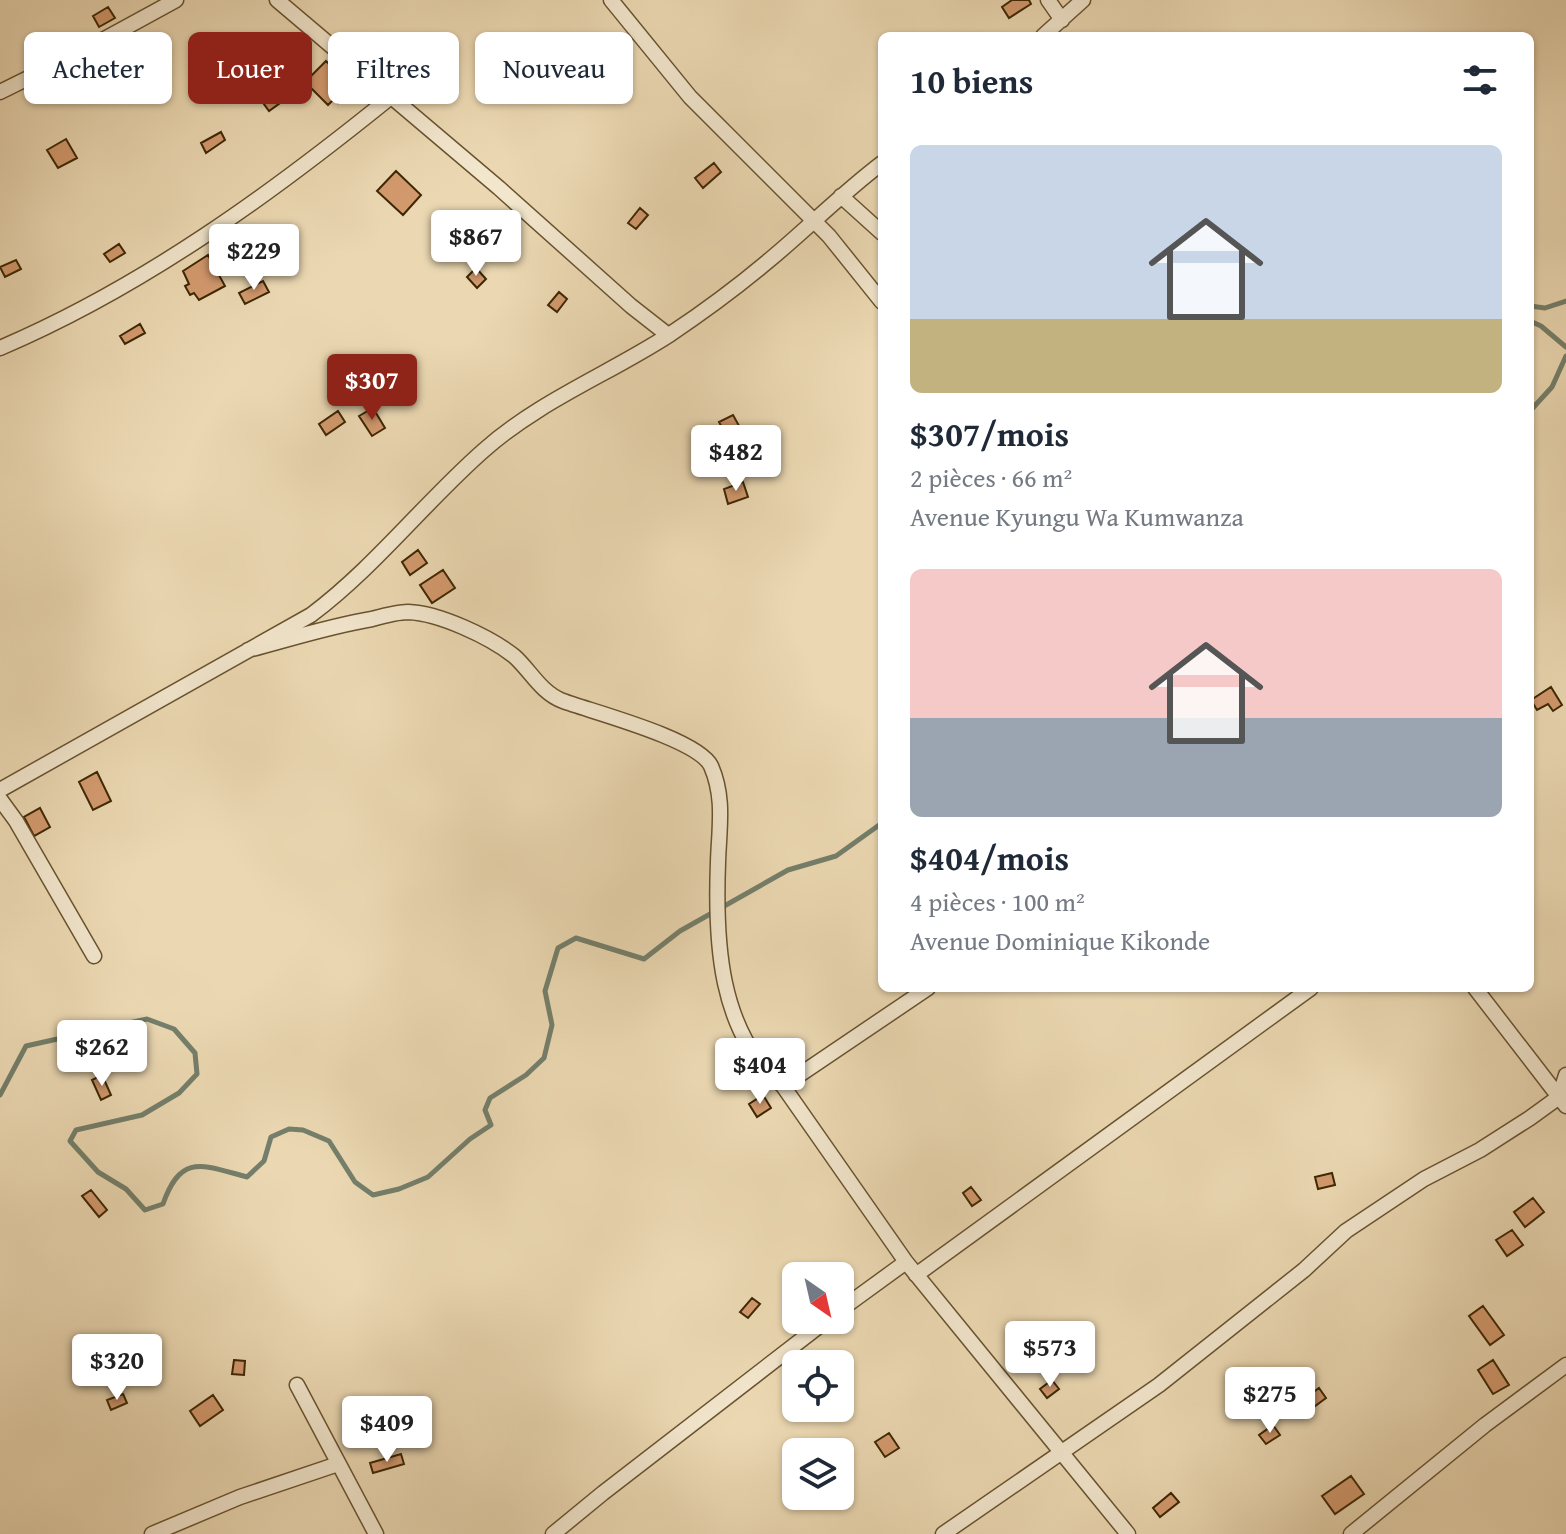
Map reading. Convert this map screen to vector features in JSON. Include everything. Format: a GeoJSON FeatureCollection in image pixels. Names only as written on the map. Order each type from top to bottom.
{"type":"FeatureCollection","features":[{"type":"Feature","properties":{"kind":"street"},"geometry":{"type":"LineString","coordinates":[[0,92],[176,0]]}},
{"type":"Feature","properties":{"kind":"street"},"geometry":{"type":"LineString","coordinates":[[277,0],[328,43]]}},
{"type":"Feature","properties":{"kind":"street"},"geometry":{"type":"LineString","coordinates":[[611,0],[690,97],[813,219],[878,297]]}},
{"type":"Feature","properties":{"kind":"street"},"geometry":{"type":"LineString","coordinates":[[1048,0],[1062,20]]}},
{"type":"Feature","properties":{"kind":"street"},"geometry":{"type":"LineString","coordinates":[[1048,32],[1083,0]]}},
{"type":"Feature","properties":{"kind":"street"},"geometry":{"type":"LineString","coordinates":[[0,348],[116,289],[180,251],[283,182],[382,104]]}},
{"type":"Feature","properties":{"kind":"street"},"geometry":{"type":"LineString","coordinates":[[401,104],[668,335]]}},
{"type":"Feature","properties":{"kind":"street"},"geometry":{"type":"LineString","coordinates":[[0,790],[311,615],[343,591],[483,451],[527,415],[668,335],[767,262],[813,219],[878,166]]}},
{"type":"Feature","properties":{"kind":"street"},"geometry":{"type":"LineString","coordinates":[[841,196],[878,229]]}},
{"type":"Feature","properties":{"kind":"street"},"geometry":{"type":"LineString","coordinates":[[248,650],[346,624],[408,612],[446,621],[483,637],[514,657],[535,681],[559,700],[671,738],[709,762],[721,794],[716,912],[729,1004],[742,1037],[769,1075],[783,1086],[916,1275],[1128,1534]]}},
{"type":"Feature","properties":{"kind":"street"},"geometry":{"type":"LineString","coordinates":[[0,799],[16,821],[94,956]]}},
{"type":"Feature","properties":{"kind":"street"},"geometry":{"type":"LineString","coordinates":[[783,1086],[922,992]]}},
{"type":"Feature","properties":{"kind":"street"},"geometry":{"type":"LineString","coordinates":[[916,1275],[1305,992]]}},
{"type":"Feature","properties":{"kind":"street"},"geometry":{"type":"LineString","coordinates":[[1478,992],[1562,1101]]}},
{"type":"Feature","properties":{"kind":"street"},"geometry":{"type":"LineString","coordinates":[[1562,1101],[1566,1075]]}},
{"type":"Feature","properties":{"kind":"street"},"geometry":{"type":"LineString","coordinates":[[943,1534],[1159,1385],[1240,1322],[1346,1231],[1424,1179],[1562,1101]]}},
{"type":"Feature","properties":{"kind":"street"},"geometry":{"type":"LineString","coordinates":[[854,1300],[906,1262]]}},
{"type":"Feature","properties":{"kind":"street"},"geometry":{"type":"LineString","coordinates":[[553,1534],[809,1334]]}},
{"type":"Feature","properties":{"kind":"street"},"geometry":{"type":"LineString","coordinates":[[1351,1534],[1485,1425],[1566,1365]]}},
{"type":"Feature","properties":{"kind":"street"},"geometry":{"type":"LineString","coordinates":[[297,1385],[376,1534]]}},
{"type":"Feature","properties":{"kind":"street"},"geometry":{"type":"LineString","coordinates":[[152,1534],[216,1506],[338,1464]]}},
{"type":"Feature","properties":{"kind":"building"},"geometry":{"type":"Polygon","coordinates":[[[1012,0],[1029,0],[1031,4],[1009,18],[1002,7],[1012,0]]]}},
{"type":"Feature","properties":{"kind":"building"},"geometry":{"type":"Polygon","coordinates":[[[108,7],[115,18],[99,27],[93,16],[108,7]]]}},
{"type":"Feature","properties":{"kind":"building"},"geometry":{"type":"Polygon","coordinates":[[[326,61],[328,63],[328,105],[312,89],[312,75],[326,61]]]}},
{"type":"Feature","properties":{"kind":"building"},"geometry":{"type":"Polygon","coordinates":[[[264,104],[279,104],[269,111],[264,104]]]}},
{"type":"Feature","properties":{"kind":"building"},"geometry":{"type":"Polygon","coordinates":[[[221,132],[225,140],[206,153],[201,143],[221,132]]]}},
{"type":"Feature","properties":{"kind":"building"},"geometry":{"type":"Polygon","coordinates":[[[66,139],[77,158],[58,168],[47,150],[66,139]]]}},
{"type":"Feature","properties":{"kind":"building"},"geometry":{"type":"Polygon","coordinates":[[[714,163],[721,172],[703,188],[695,178],[714,163]]]}},
{"type":"Feature","properties":{"kind":"building"},"geometry":{"type":"Polygon","coordinates":[[[396,171],[421,195],[403,215],[377,191],[396,171]]]}},
{"type":"Feature","properties":{"kind":"building"},"geometry":{"type":"Polygon","coordinates":[[[640,208],[648,215],[636,229],[628,223],[640,208]]]}},
{"type":"Feature","properties":{"kind":"building"},"geometry":{"type":"Polygon","coordinates":[[[119,244],[125,253],[110,262],[104,254],[119,244]]]}},
{"type":"Feature","properties":{"kind":"building"},"geometry":{"type":"Polygon","coordinates":[[[208,255],[225,286],[199,300],[194,293],[190,295],[185,286],[189,284],[183,271],[208,255]]]}},
{"type":"Feature","properties":{"kind":"building"},"geometry":{"type":"Polygon","coordinates":[[[16,260],[21,269],[5,277],[0,267],[16,260]]]}},
{"type":"Feature","properties":{"kind":"building"},"geometry":{"type":"Polygon","coordinates":[[[476,268],[486,279],[477,288],[467,277],[476,268]]]}},
{"type":"Feature","properties":{"kind":"building"},"geometry":{"type":"Polygon","coordinates":[[[263,281],[269,292],[245,304],[239,293],[263,281]]]}},
{"type":"Feature","properties":{"kind":"building"},"geometry":{"type":"Polygon","coordinates":[[[559,292],[567,299],[557,312],[548,305],[559,292]]]}},
{"type":"Feature","properties":{"kind":"building"},"geometry":{"type":"Polygon","coordinates":[[[140,324],[145,333],[125,344],[120,336],[140,324]]]}},
{"type":"Feature","properties":{"kind":"building"},"geometry":{"type":"Polygon","coordinates":[[[373,408],[385,428],[372,436],[359,416],[373,408]]]}},
{"type":"Feature","properties":{"kind":"building"},"geometry":{"type":"Polygon","coordinates":[[[338,411],[345,422],[326,435],[319,424],[338,411]]]}},
{"type":"Feature","properties":{"kind":"building"},"geometry":{"type":"Polygon","coordinates":[[[733,415],[743,433],[729,441],[719,422],[733,415]]]}},
{"type":"Feature","properties":{"kind":"building"},"geometry":{"type":"Polygon","coordinates":[[[743,482],[748,497],[728,504],[724,489],[743,482]]]}},
{"type":"Feature","properties":{"kind":"building"},"geometry":{"type":"Polygon","coordinates":[[[418,550],[427,563],[410,575],[402,562],[418,550]]]}},
{"type":"Feature","properties":{"kind":"building"},"geometry":{"type":"Polygon","coordinates":[[[443,570],[455,588],[432,603],[420,585],[443,570]]]}},
{"type":"Feature","properties":{"kind":"building"},"geometry":{"type":"Polygon","coordinates":[[[1551,687],[1562,705],[1553,711],[1548,704],[1537,710],[1534,698],[1551,687]]]}},
{"type":"Feature","properties":{"kind":"building"},"geometry":{"type":"Polygon","coordinates":[[[97,772],[111,801],[93,810],[79,782],[97,772]]]}},
{"type":"Feature","properties":{"kind":"building"},"geometry":{"type":"Polygon","coordinates":[[[40,808],[50,827],[34,836],[24,817],[40,808]]]}},
{"type":"Feature","properties":{"kind":"building"},"geometry":{"type":"Polygon","coordinates":[[[102,1075],[111,1095],[101,1100],[92,1080],[102,1075]]]}},
{"type":"Feature","properties":{"kind":"building"},"geometry":{"type":"Polygon","coordinates":[[[763,1095],[771,1108],[757,1117],[749,1104],[763,1095]]]}},
{"type":"Feature","properties":{"kind":"building"},"geometry":{"type":"Polygon","coordinates":[[[1332,1173],[1335,1185],[1318,1189],[1315,1177],[1332,1173]]]}},
{"type":"Feature","properties":{"kind":"building"},"geometry":{"type":"Polygon","coordinates":[[[971,1187],[981,1200],[972,1206],[963,1193],[971,1187]]]}},
{"type":"Feature","properties":{"kind":"building"},"geometry":{"type":"Polygon","coordinates":[[[91,1190],[107,1210],[99,1217],[82,1196],[91,1190]]]}},
{"type":"Feature","properties":{"kind":"building"},"geometry":{"type":"Polygon","coordinates":[[[1533,1198],[1544,1212],[1525,1227],[1514,1212],[1533,1198]]]}},
{"type":"Feature","properties":{"kind":"building"},"geometry":{"type":"Polygon","coordinates":[[[1512,1230],[1523,1245],[1507,1256],[1496,1240],[1512,1230]]]}},
{"type":"Feature","properties":{"kind":"building"},"geometry":{"type":"Polygon","coordinates":[[[752,1298],[760,1304],[748,1318],[740,1312],[752,1298]]]}},
{"type":"Feature","properties":{"kind":"building"},"geometry":{"type":"Polygon","coordinates":[[[1483,1306],[1504,1335],[1490,1345],[1469,1316],[1483,1306]]]}},
{"type":"Feature","properties":{"kind":"building"},"geometry":{"type":"Polygon","coordinates":[[[234,1360],[245,1361],[244,1375],[232,1374],[234,1360]]]}},
{"type":"Feature","properties":{"kind":"building"},"geometry":{"type":"Polygon","coordinates":[[[1493,1360],[1509,1385],[1493,1394],[1478,1370],[1493,1360]]]}},
{"type":"Feature","properties":{"kind":"building"},"geometry":{"type":"Polygon","coordinates":[[[1052,1380],[1059,1389],[1047,1398],[1040,1389],[1052,1380]]]}},
{"type":"Feature","properties":{"kind":"building"},"geometry":{"type":"Polygon","coordinates":[[[1319,1388],[1326,1398],[1307,1412],[1300,1402],[1319,1388]]]}},
{"type":"Feature","properties":{"kind":"building"},"geometry":{"type":"Polygon","coordinates":[[[123,1394],[127,1403],[111,1410],[107,1400],[123,1394]]]}},
{"type":"Feature","properties":{"kind":"building"},"geometry":{"type":"Polygon","coordinates":[[[213,1395],[223,1410],[200,1426],[190,1411],[213,1395]]]}},
{"type":"Feature","properties":{"kind":"building"},"geometry":{"type":"Polygon","coordinates":[[[1273,1425],[1280,1435],[1266,1444],[1259,1435],[1273,1425]]]}},
{"type":"Feature","properties":{"kind":"building"},"geometry":{"type":"Polygon","coordinates":[[[889,1433],[899,1448],[885,1457],[875,1442],[889,1433]]]}},
{"type":"Feature","properties":{"kind":"building"},"geometry":{"type":"Polygon","coordinates":[[[401,1454],[404,1464],[373,1473],[370,1463],[401,1454]]]}},
{"type":"Feature","properties":{"kind":"building"},"geometry":{"type":"Polygon","coordinates":[[[1351,1476],[1364,1494],[1335,1514],[1322,1496],[1351,1476]]]}},
{"type":"Feature","properties":{"kind":"building"},"geometry":{"type":"Polygon","coordinates":[[[1171,1493],[1179,1502],[1160,1517],[1153,1508],[1171,1493]]]}},
{"type":"Feature","properties":{"kind":"waterway"},"geometry":{"type":"LineString","coordinates":[[1534,307],[1545,308],[1566,301]]}},
{"type":"Feature","properties":{"kind":"waterway"},"geometry":{"type":"LineString","coordinates":[[1534,323],[1566,347]]}},
{"type":"Feature","properties":{"kind":"waterway"},"geometry":{"type":"LineString","coordinates":[[1534,407],[1552,387],[1566,356]]}},
{"type":"Feature","properties":{"kind":"waterway"},"geometry":{"type":"LineString","coordinates":[[0,1095],[26,1046],[147,1019],[174,1029],[195,1053],[197,1074],[179,1093],[142,1115],[76,1130],[70,1141],[98,1172],[126,1189],[145,1210],[163,1204],[177,1177],[195,1167],[247,1177],[264,1161],[271,1137],[289,1129],[303,1130],[329,1141],[355,1182],[373,1195],[399,1189],[428,1177],[470,1139],[491,1125],[485,1110],[490,1098],[526,1075],[544,1058],[552,1025],[545,991],[558,948],[576,938],[644,959],[680,931],[788,870],[836,856],[878,826]]}}]}
